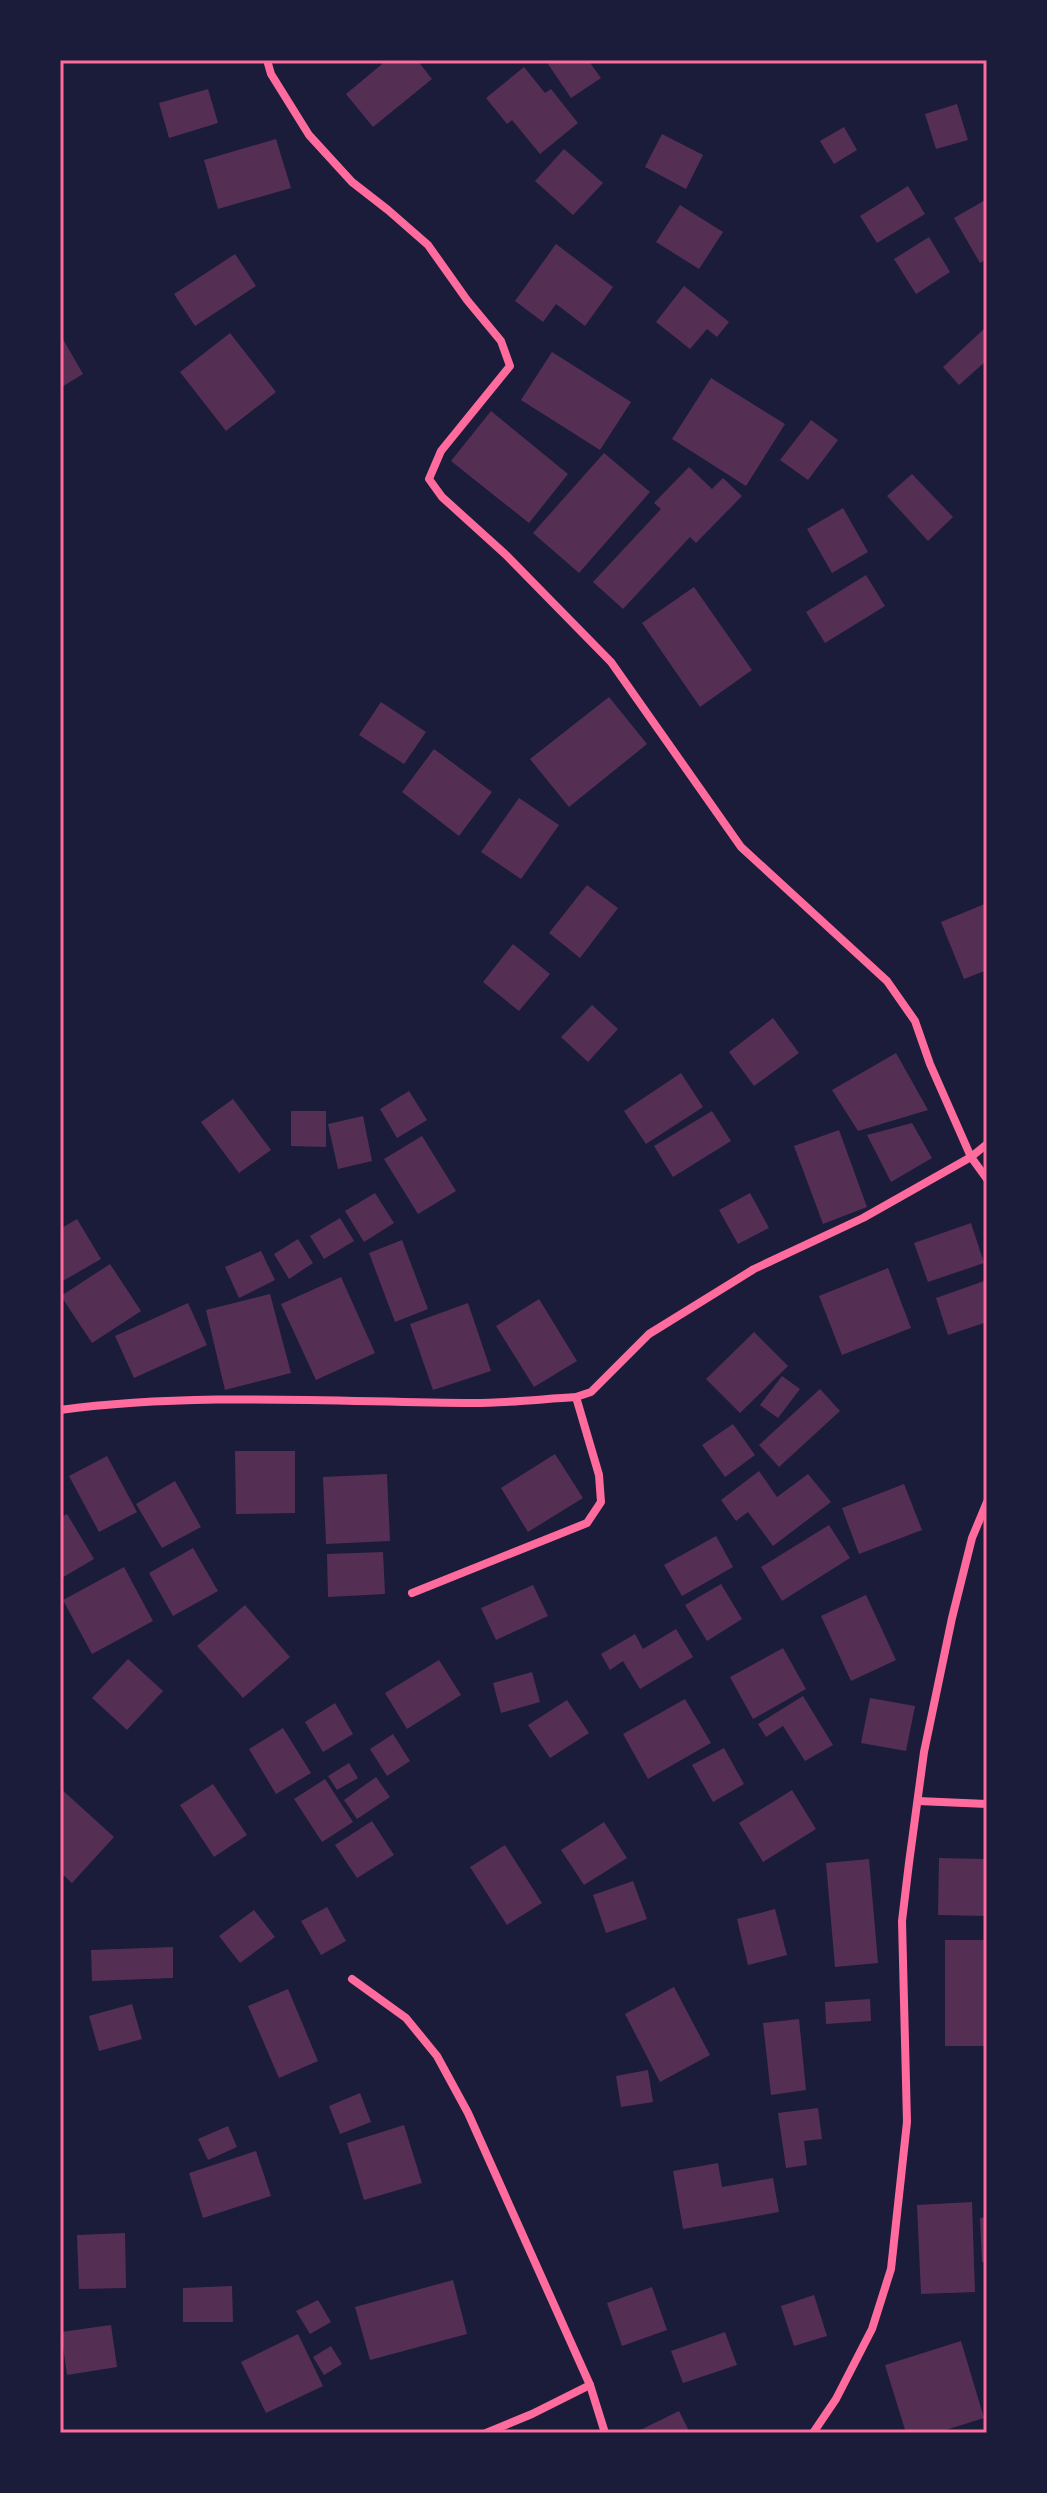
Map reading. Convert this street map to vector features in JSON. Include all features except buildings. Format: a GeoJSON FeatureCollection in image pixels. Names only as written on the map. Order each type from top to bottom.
{"type":"FeatureCollection","features":[{"type":"Feature","properties":{"kind":"street"},"geometry":{"type":"LineString","coordinates":[[267,60],[271,74],[319,147],[352,182],[428,245],[501,341],[510,366],[441,451],[429,479],[442,497],[505,554],[611,662],[741,847],[887,981],[915,1021],[930,1064],[971,1157],[987,1179]]}},
{"type":"Feature","properties":{"kind":"street"},"geometry":{"type":"LineString","coordinates":[[60,1410],[115,1403],[476,1403],[576,1397],[591,1392],[649,1334],[754,1269],[863,1218],[971,1157],[987,1144]]}},
{"type":"Feature","properties":{"kind":"street"},"geometry":{"type":"LineString","coordinates":[[412,1593],[587,1523],[601,1502],[599,1475],[576,1397]]}},
{"type":"Feature","properties":{"kind":"street"},"geometry":{"type":"LineString","coordinates":[[813,2433],[836,2399],[872,2329],[891,2269],[907,2122],[902,1921],[924,1752],[972,1538],[987,1502]]}},
{"type":"Feature","properties":{"kind":"street"},"geometry":{"type":"LineString","coordinates":[[918,1801],[987,1804]]}},
{"type":"Feature","properties":{"kind":"street"},"geometry":{"type":"LineString","coordinates":[[352,1979],[406,2018],[437,2056],[468,2113],[590,2385],[605,2433]]}},
{"type":"Feature","properties":{"kind":"street"},"geometry":{"type":"LineString","coordinates":[[486,2433],[590,2385]]}}]}
